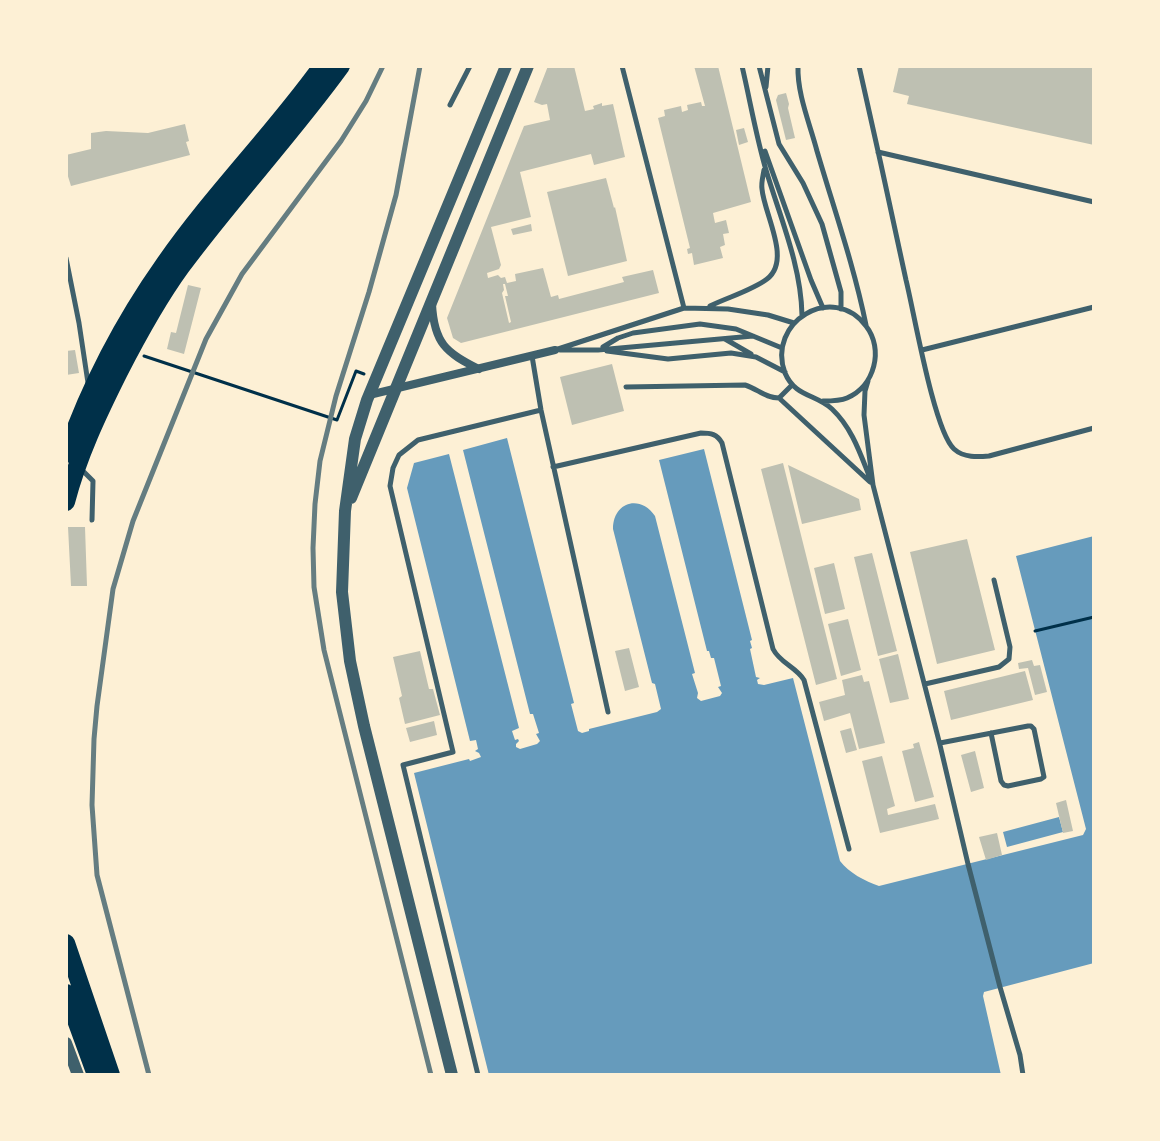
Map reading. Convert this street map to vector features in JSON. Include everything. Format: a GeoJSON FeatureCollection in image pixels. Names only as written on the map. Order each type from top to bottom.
{"type":"FeatureCollection","features":[{"type":"Feature","properties":{"kind":"highway"},"geometry":{"type":"LineString","coordinates":[[66,454],[97,376],[164,263],[322,66]]}},
{"type":"Feature","properties":{"kind":"highway"},"geometry":{"type":"LineString","coordinates":[[66,502],[91,430],[146,319],[206,234],[341,66]]}},
{"type":"Feature","properties":{"kind":"highway"},"geometry":{"type":"LineString","coordinates":[[66,943],[111,1075]]}},
{"type":"Feature","properties":{"kind":"highway"},"geometry":{"type":"LineString","coordinates":[[66,993],[96,1075]]}},
{"type":"Feature","properties":{"kind":"street"},"geometry":{"type":"LineString","coordinates":[[452,1075],[350,661],[342,592],[345,511],[355,439],[369,395],[506,66]]}},
{"type":"Feature","properties":{"kind":"street"},"geometry":{"type":"LineString","coordinates":[[345,511],[528,66]]}},
{"type":"Feature","properties":{"kind":"street"},"geometry":{"type":"LineString","coordinates":[[431,302],[433,318],[445,348],[456,358],[480,369]]}},
{"type":"Feature","properties":{"kind":"street"},"geometry":{"type":"LineString","coordinates":[[369,395],[555,350]]}},
{"type":"Feature","properties":{"kind":"street"},"geometry":{"type":"LineString","coordinates":[[66,1043],[78,1075]]}},
{"type":"Feature","properties":{"kind":"lane"},"geometry":{"type":"LineString","coordinates":[[450,105],[470,66]]}},
{"type":"Feature","properties":{"kind":"lane"},"geometry":{"type":"LineString","coordinates":[[622,66],[684,308]]}},
{"type":"Feature","properties":{"kind":"lane"},"geometry":{"type":"LineString","coordinates":[[742,66],[765,165],[798,275],[802,315]]}},
{"type":"Feature","properties":{"kind":"lane"},"geometry":{"type":"LineString","coordinates":[[764,66],[765,92],[779,144],[803,183],[822,224],[841,292],[841,309]]}},
{"type":"Feature","properties":{"kind":"lane"},"geometry":{"type":"LineString","coordinates":[[800,66],[798,76],[808,118],[859,288],[866,326]]}},
{"type":"Feature","properties":{"kind":"lane"},"geometry":{"type":"LineString","coordinates":[[859,66],[928,382],[944,434],[954,449],[975,457],[1094,428]]}},
{"type":"Feature","properties":{"kind":"lane"},"geometry":{"type":"LineString","coordinates":[[759,136],[823,308]]}},
{"type":"Feature","properties":{"kind":"lane"},"geometry":{"type":"LineString","coordinates":[[878,152],[1094,202]]}},
{"type":"Feature","properties":{"kind":"lane"},"geometry":{"type":"LineString","coordinates":[[706,307],[756,286],[773,274],[777,264],[777,248],[762,188],[765,165]]}},
{"type":"Feature","properties":{"kind":"lane"},"geometry":{"type":"LineString","coordinates":[[66,258],[88,387],[90,443],[80,468],[66,478]]}},
{"type":"Feature","properties":{"kind":"lane"},"geometry":{"type":"LineString","coordinates":[[555,350],[684,308],[706,307],[768,315],[794,323]]}},
{"type":"Feature","properties":{"kind":"lane"},"geometry":{"type":"LineString","coordinates":[[922,350],[1094,307]]}},
{"type":"Feature","properties":{"kind":"lane"},"geometry":{"type":"LineString","coordinates":[[868,381],[848,398],[836,401],[823,401],[801,393],[785,372],[782,348],[786,334],[802,315],[823,308],[841,309],[859,319],[873,339],[876,354],[874,368],[865,391],[864,415],[873,485],[1023,1075]]}},
{"type":"Feature","properties":{"kind":"lane"},"geometry":{"type":"LineString","coordinates":[[598,350],[626,335],[700,324],[736,329],[782,348]]}},
{"type":"Feature","properties":{"kind":"lane"},"geometry":{"type":"LineString","coordinates":[[555,350],[598,350],[753,336]]}},
{"type":"Feature","properties":{"kind":"lane"},"geometry":{"type":"LineString","coordinates":[[724,338],[785,372]]}},
{"type":"Feature","properties":{"kind":"lane"},"geometry":{"type":"LineString","coordinates":[[598,350],[668,359],[731,353],[756,357]]}},
{"type":"Feature","properties":{"kind":"lane"},"geometry":{"type":"LineString","coordinates":[[532,356],[553,467],[608,712]]}},
{"type":"Feature","properties":{"kind":"lane"},"geometry":{"type":"LineString","coordinates":[[626,387],[745,385],[767,397],[779,398],[873,485]]}},
{"type":"Feature","properties":{"kind":"lane"},"geometry":{"type":"LineString","coordinates":[[779,398],[792,385]]}},
{"type":"Feature","properties":{"kind":"lane"},"geometry":{"type":"LineString","coordinates":[[823,401],[849,428],[873,485]]}},
{"type":"Feature","properties":{"kind":"lane"},"geometry":{"type":"LineString","coordinates":[[478,1075],[403,765],[453,752],[390,486],[399,455],[418,440],[541,410]]}},
{"type":"Feature","properties":{"kind":"lane"},"geometry":{"type":"LineString","coordinates":[[553,467],[701,433],[719,437],[773,649],[804,680],[849,849]]}},
{"type":"Feature","properties":{"kind":"lane"},"geometry":{"type":"LineString","coordinates":[[80,468],[93,481],[92,520]]}},
{"type":"Feature","properties":{"kind":"lane"},"geometry":{"type":"LineString","coordinates":[[925,684],[999,667],[1009,659],[1010,647],[994,580]]}},
{"type":"Feature","properties":{"kind":"lane"},"geometry":{"type":"LineString","coordinates":[[940,743],[991,733],[1031,726],[1044,777],[1004,785],[991,733]]}},
{"type":"Feature","properties":{"kind":"path"},"geometry":{"type":"LineString","coordinates":[[139,354],[337,420],[356,371],[364,374]]}},
{"type":"Feature","properties":{"kind":"path"},"geometry":{"type":"LineString","coordinates":[[1035,631],[1094,617]]}},
{"type":"Feature","properties":{"kind":"water"},"geometry":{"type":"Polygon","coordinates":[[[507,438],[574,703],[571,704],[578,731],[582,733],[661,709],[613,529],[617,512],[628,504],[642,505],[655,516],[695,673],[692,674],[697,698],[701,701],[722,693],[718,687],[721,686],[714,658],[707,651],[659,460],[704,449],[752,640],[750,649],[756,677],[760,678],[758,684],[793,678],[840,861],[858,876],[879,886],[1083,835],[1086,829],[1016,556],[1094,536],[1094,963],[984,992],[1001,1075],[489,1075],[414,773],[481,757],[475,751],[478,749],[476,740],[470,741],[407,488],[414,463],[449,454],[519,728],[512,731],[515,740],[519,741],[516,747],[520,749],[537,744],[540,741],[536,734],[539,733],[533,714],[530,714],[463,450],[507,438]]]}},
{"type":"Feature","properties":{"kind":"water"},"geometry":{"type":"Polygon","coordinates":[[[1059,817],[1063,832],[1007,847],[1003,832],[1059,817]]]}},
{"type":"Feature","properties":{"kind":"building"},"geometry":{"type":"Polygon","coordinates":[[[548,66],[574,66],[585,111],[602,103],[602,106],[613,104],[625,157],[594,165],[591,154],[520,172],[531,217],[491,227],[501,265],[499,269],[487,273],[488,278],[498,275],[505,277],[507,283],[516,281],[515,274],[543,268],[551,297],[558,295],[559,299],[624,282],[622,277],[653,270],[659,293],[461,343],[453,338],[447,318],[524,126],[550,120],[547,104],[534,102],[548,66]],[[505,284],[502,293],[509,323],[511,322],[505,284]]]}},
{"type":"Feature","properties":{"kind":"building"},"geometry":{"type":"Polygon","coordinates":[[[694,66],[718,66],[751,202],[713,213],[715,223],[726,220],[729,233],[723,234],[725,245],[720,247],[723,258],[694,265],[692,253],[688,254],[687,249],[690,248],[658,118],[665,116],[664,110],[681,106],[682,112],[688,110],[687,105],[701,102],[705,106],[694,66]]]}},
{"type":"Feature","properties":{"kind":"building"},"geometry":{"type":"Polygon","coordinates":[[[899,66],[1094,66],[1094,145],[907,104],[909,96],[893,92],[899,66]]]}},
{"type":"Feature","properties":{"kind":"building"},"geometry":{"type":"Polygon","coordinates":[[[786,93],[795,138],[786,140],[776,100],[778,95],[786,93]]]}},
{"type":"Feature","properties":{"kind":"building"},"geometry":{"type":"Polygon","coordinates":[[[185,124],[190,155],[71,186],[66,155],[91,149],[91,133],[148,133],[185,124]]]}},
{"type":"Feature","properties":{"kind":"building"},"geometry":{"type":"Polygon","coordinates":[[[744,128],[748,142],[739,145],[736,130],[744,128]]]}},
{"type":"Feature","properties":{"kind":"building"},"geometry":{"type":"Polygon","coordinates":[[[606,178],[627,261],[568,276],[547,192],[606,178]]]}},
{"type":"Feature","properties":{"kind":"building"},"geometry":{"type":"Polygon","coordinates":[[[531,224],[532,231],[513,235],[511,229],[531,224]]]}},
{"type":"Feature","properties":{"kind":"building"},"geometry":{"type":"Polygon","coordinates":[[[188,285],[201,288],[184,354],[167,349],[171,332],[176,333],[188,285]]]}},
{"type":"Feature","properties":{"kind":"building"},"geometry":{"type":"Polygon","coordinates":[[[75,350],[79,373],[66,375],[66,351],[75,350]]]}},
{"type":"Feature","properties":{"kind":"building"},"geometry":{"type":"Polygon","coordinates":[[[612,364],[624,411],[572,425],[560,377],[612,364]]]}},
{"type":"Feature","properties":{"kind":"building"},"geometry":{"type":"Polygon","coordinates":[[[783,463],[837,679],[816,685],[761,469],[783,463]]]}},
{"type":"Feature","properties":{"kind":"building"},"geometry":{"type":"Polygon","coordinates":[[[788,465],[859,499],[861,510],[802,524],[788,465]]]}},
{"type":"Feature","properties":{"kind":"building"},"geometry":{"type":"Polygon","coordinates":[[[68,527],[85,527],[87,586],[71,586],[68,527]]]}},
{"type":"Feature","properties":{"kind":"building"},"geometry":{"type":"Polygon","coordinates":[[[967,539],[995,650],[937,664],[910,552],[967,539]]]}},
{"type":"Feature","properties":{"kind":"building"},"geometry":{"type":"Polygon","coordinates":[[[872,553],[897,651],[878,656],[854,557],[872,553]]]}},
{"type":"Feature","properties":{"kind":"building"},"geometry":{"type":"Polygon","coordinates":[[[834,563],[845,609],[825,614],[814,568],[834,563]]]}},
{"type":"Feature","properties":{"kind":"building"},"geometry":{"type":"Polygon","coordinates":[[[848,619],[861,670],[841,676],[828,624],[848,619]]]}},
{"type":"Feature","properties":{"kind":"building"},"geometry":{"type":"Polygon","coordinates":[[[629,648],[639,687],[625,691],[615,651],[629,648]]]}},
{"type":"Feature","properties":{"kind":"building"},"geometry":{"type":"Polygon","coordinates":[[[420,651],[429,689],[433,689],[440,715],[405,724],[393,657],[420,651]]]}},
{"type":"Feature","properties":{"kind":"building"},"geometry":{"type":"Polygon","coordinates":[[[898,654],[909,699],[890,703],[879,659],[898,654]]]}},
{"type":"Feature","properties":{"kind":"building"},"geometry":{"type":"Polygon","coordinates":[[[1032,660],[1034,666],[1040,665],[1047,692],[1035,695],[1028,668],[1019,669],[1018,663],[1032,660]]]}},
{"type":"Feature","properties":{"kind":"building"},"geometry":{"type":"Polygon","coordinates":[[[1025,671],[1033,700],[951,720],[944,691],[1025,671]]]}},
{"type":"Feature","properties":{"kind":"building"},"geometry":{"type":"Polygon","coordinates":[[[862,675],[864,682],[869,681],[885,743],[859,749],[850,713],[824,721],[819,702],[845,695],[842,680],[862,675]]]}},
{"type":"Feature","properties":{"kind":"building"},"geometry":{"type":"Polygon","coordinates":[[[434,721],[437,735],[410,742],[406,728],[434,721]]]}},
{"type":"Feature","properties":{"kind":"building"},"geometry":{"type":"Polygon","coordinates":[[[851,728],[857,750],[846,753],[840,731],[851,728]]]}},
{"type":"Feature","properties":{"kind":"building"},"geometry":{"type":"Polygon","coordinates":[[[919,742],[934,797],[915,802],[902,751],[914,748],[913,744],[919,742]]]}},
{"type":"Feature","properties":{"kind":"building"},"geometry":{"type":"Polygon","coordinates":[[[975,751],[984,788],[971,792],[961,755],[975,751]]]}},
{"type":"Feature","properties":{"kind":"building"},"geometry":{"type":"Polygon","coordinates":[[[882,756],[895,806],[887,809],[888,815],[935,804],[939,819],[880,833],[862,761],[882,756]]]}},
{"type":"Feature","properties":{"kind":"building"},"geometry":{"type":"Polygon","coordinates":[[[1066,800],[1073,831],[1063,833],[1056,803],[1066,800]]]}},
{"type":"Feature","properties":{"kind":"building"},"geometry":{"type":"Polygon","coordinates":[[[997,833],[1002,855],[986,860],[979,837],[997,833]]]}},
{"type":"Feature","properties":{"kind":"railway"},"geometry":{"type":"LineString","coordinates":[[149,1075],[97,875],[92,805],[94,739],[113,589],[133,521],[206,339],[242,274],[341,141],[383,66]]}},
{"type":"Feature","properties":{"kind":"railway"},"geometry":{"type":"LineString","coordinates":[[420,66],[396,195],[336,396],[320,461],[313,548],[314,587],[324,650],[431,1075]]}}]}
